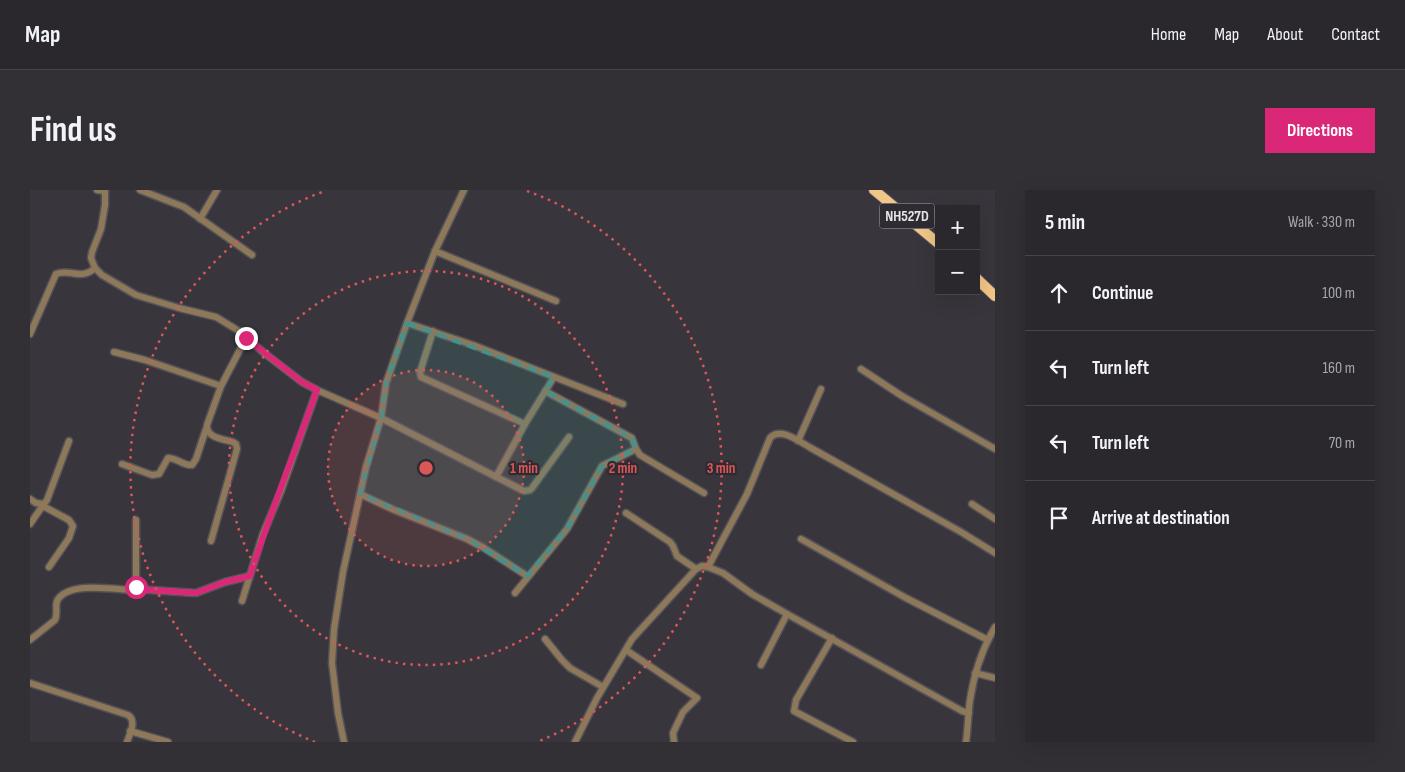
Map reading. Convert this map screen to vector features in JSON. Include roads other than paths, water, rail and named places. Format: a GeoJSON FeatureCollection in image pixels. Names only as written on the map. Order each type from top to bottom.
{"type":"FeatureCollection","features":[{"type":"Feature","properties":{"kind":"highway","name":"NH527D"},"geometry":{"type":"LineString","coordinates":[[874,190],[935,241]]}},
{"type":"Feature","properties":{"kind":"highway"},"geometry":{"type":"LineString","coordinates":[[980,282],[995,296]]}},
{"type":"Feature","properties":{"kind":"street"},"geometry":{"type":"LineString","coordinates":[[96,190],[105,191],[105,205],[101,229],[91,258],[95,268],[102,275],[136,295],[216,317],[239,331],[302,382],[317,390],[382,418],[520,489],[530,490],[569,436]]}},
{"type":"Feature","properties":{"kind":"street"},"geometry":{"type":"LineString","coordinates":[[140,190],[184,207],[252,255]]}},
{"type":"Feature","properties":{"kind":"street"},"geometry":{"type":"LineString","coordinates":[[200,218],[217,190]]}},
{"type":"Feature","properties":{"kind":"street"},"geometry":{"type":"LineString","coordinates":[[344,742],[338,713],[332,663],[334,629],[343,572],[366,467],[382,418],[386,383],[435,251],[464,190]]}},
{"type":"Feature","properties":{"kind":"street"},"geometry":{"type":"LineString","coordinates":[[435,251],[556,301]]}},
{"type":"Feature","properties":{"kind":"street"},"geometry":{"type":"LineString","coordinates":[[30,334],[56,274],[62,272],[83,275],[95,268]]}},
{"type":"Feature","properties":{"kind":"street"},"geometry":{"type":"LineString","coordinates":[[407,323],[473,345],[623,404]]}},
{"type":"Feature","properties":{"kind":"street"},"geometry":{"type":"LineString","coordinates":[[433,332],[420,372],[421,378],[525,424]]}},
{"type":"Feature","properties":{"kind":"street"},"geometry":{"type":"LineString","coordinates":[[122,464],[152,475],[162,471],[168,458],[192,465],[196,459],[221,386],[246,338]]}},
{"type":"Feature","properties":{"kind":"street"},"geometry":{"type":"LineString","coordinates":[[114,352],[145,360],[221,386]]}},
{"type":"Feature","properties":{"kind":"street"},"geometry":{"type":"LineString","coordinates":[[861,369],[902,396],[995,449]]}},
{"type":"Feature","properties":{"kind":"street"},"geometry":{"type":"LineString","coordinates":[[496,476],[554,377]]}},
{"type":"Feature","properties":{"kind":"street"},"geometry":{"type":"LineString","coordinates":[[798,441],[821,389]]}},
{"type":"Feature","properties":{"kind":"street"},"geometry":{"type":"LineString","coordinates":[[242,601],[264,534],[317,390]]}},
{"type":"Feature","properties":{"kind":"street"},"geometry":{"type":"LineString","coordinates":[[545,391],[632,438],[638,453],[704,493]]}},
{"type":"Feature","properties":{"kind":"street"},"geometry":{"type":"LineString","coordinates":[[206,429],[210,434],[233,442],[236,444],[237,449],[211,542]]}},
{"type":"Feature","properties":{"kind":"street"},"geometry":{"type":"LineString","coordinates":[[708,567],[747,494],[770,438],[777,433],[798,441],[913,504],[995,553]]}},
{"type":"Feature","properties":{"kind":"street"},"geometry":{"type":"LineString","coordinates":[[30,524],[47,500],[69,441]]}},
{"type":"Feature","properties":{"kind":"street"},"geometry":{"type":"LineString","coordinates":[[515,593],[566,529],[602,466],[636,449]]}},
{"type":"Feature","properties":{"kind":"street"},"geometry":{"type":"LineString","coordinates":[[360,494],[467,539],[527,576]]}},
{"type":"Feature","properties":{"kind":"street"},"geometry":{"type":"LineString","coordinates":[[30,499],[69,520],[73,526],[69,538],[49,568]]}},
{"type":"Feature","properties":{"kind":"street"},"geometry":{"type":"LineString","coordinates":[[972,504],[995,519]]}},
{"type":"Feature","properties":{"kind":"street"},"geometry":{"type":"LineString","coordinates":[[626,513],[670,542],[677,556],[696,569]]}},
{"type":"Feature","properties":{"kind":"street"},"geometry":{"type":"LineString","coordinates":[[135,589],[136,520]]}},
{"type":"Feature","properties":{"kind":"street"},"geometry":{"type":"LineString","coordinates":[[801,539],[906,598],[988,640]]}},
{"type":"Feature","properties":{"kind":"street"},"geometry":{"type":"LineString","coordinates":[[575,742],[603,687],[632,639],[696,569],[702,566],[723,573],[752,594],[787,614],[962,711],[969,713]]}},
{"type":"Feature","properties":{"kind":"street"},"geometry":{"type":"LineString","coordinates":[[30,640],[56,620],[56,607],[60,597],[80,588],[196,593],[225,582],[250,576]]}},
{"type":"Feature","properties":{"kind":"street"},"geometry":{"type":"LineString","coordinates":[[761,665],[787,614]]}},
{"type":"Feature","properties":{"kind":"street"},"geometry":{"type":"LineString","coordinates":[[966,742],[975,673],[994,629]]}},
{"type":"Feature","properties":{"kind":"street"},"geometry":{"type":"LineString","coordinates":[[832,638],[796,700],[794,711],[853,742]]}},
{"type":"Feature","properties":{"kind":"street"},"geometry":{"type":"LineString","coordinates":[[545,639],[570,668],[603,687]]}},
{"type":"Feature","properties":{"kind":"street"},"geometry":{"type":"LineString","coordinates":[[626,650],[697,698],[683,712],[673,733],[674,742]]}},
{"type":"Feature","properties":{"kind":"street"},"geometry":{"type":"LineString","coordinates":[[975,673],[995,678]]}},
{"type":"Feature","properties":{"kind":"street"},"geometry":{"type":"LineString","coordinates":[[30,683],[128,714],[133,720],[127,742]]}},
{"type":"Feature","properties":{"kind":"street"},"geometry":{"type":"LineString","coordinates":[[130,731],[168,742]]}}]}
